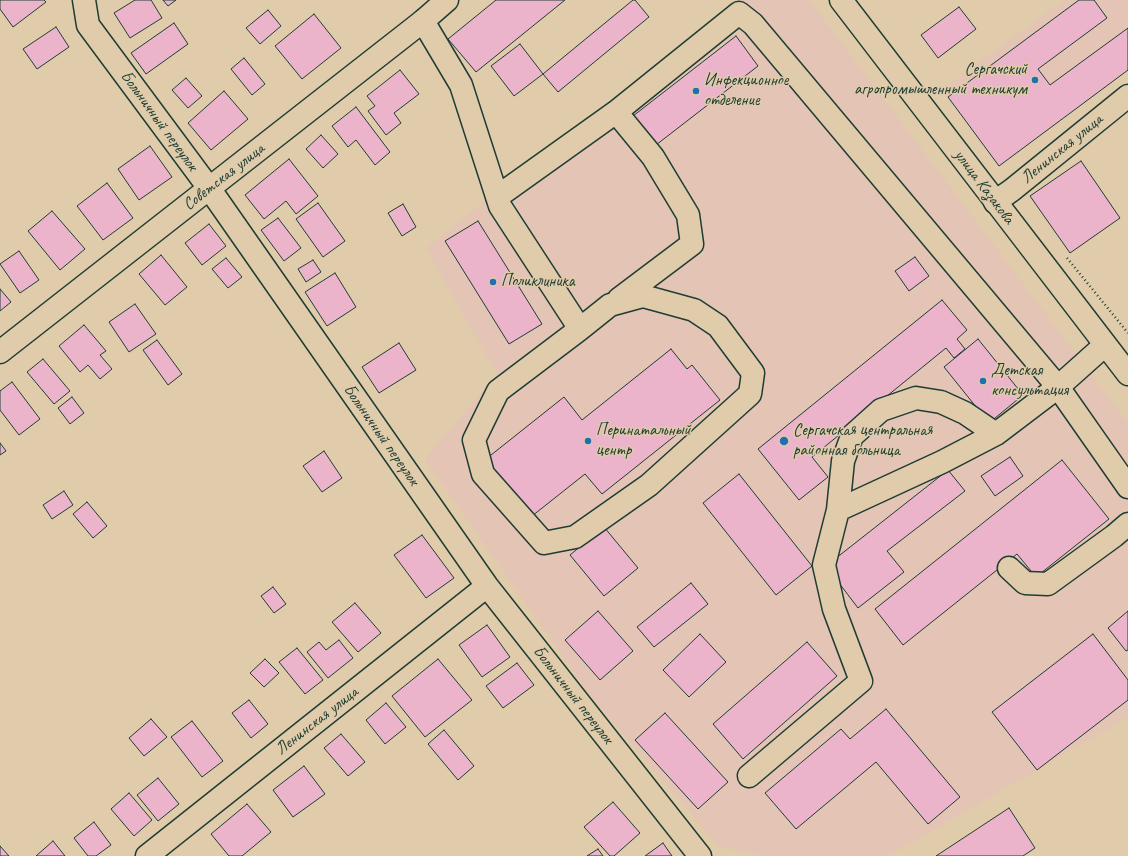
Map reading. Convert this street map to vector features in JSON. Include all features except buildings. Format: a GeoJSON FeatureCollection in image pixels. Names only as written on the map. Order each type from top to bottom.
{"type":"FeatureCollection","features":[{"type":"Feature","properties":{"kind":"street","name":"Больничный переулок"},"geometry":{"type":"LineString","coordinates":[[84,0],[88,25],[209,188],[487,586],[700,856]]}},
{"type":"Feature","properties":{"kind":"street","name":"Советская улица"},"geometry":{"type":"LineString","coordinates":[[0,352],[423,21],[447,0]]}},
{"type":"Feature","properties":{"kind":"street","name":"улица Казакова"},"geometry":{"type":"LineString","coordinates":[[841,0],[1128,374]]}},
{"type":"Feature","properties":{"kind":"street"},"geometry":{"type":"LineString","coordinates":[[496,197],[616,112],[739,13],[753,24],[1058,387],[1128,487]]}},
{"type":"Feature","properties":{"kind":"street"},"geometry":{"type":"LineString","coordinates":[[423,21],[461,85],[500,206],[580,329]]}},
{"type":"Feature","properties":{"kind":"street","name":"Ленинская улица"},"geometry":{"type":"LineString","coordinates":[[995,202],[1012,190],[1128,96]]}},
{"type":"Feature","properties":{"kind":"street"},"geometry":{"type":"LineString","coordinates":[[610,306],[643,296],[694,310],[718,326],[752,373],[750,394],[649,485],[575,537],[544,543],[483,474],[474,440],[498,391],[610,306],[692,244],[688,215],[653,157],[616,112]]}},
{"type":"Feature","properties":{"kind":"street"},"geometry":{"type":"LineString","coordinates":[[838,510],[942,462],[996,434],[1058,387],[1105,345]]}},
{"type":"Feature","properties":{"kind":"street"},"geometry":{"type":"LineString","coordinates":[[749,776],[861,681],[834,609],[824,565],[838,510],[843,461],[852,436],[881,410],[916,398],[941,402],[965,414],[996,434]]}},
{"type":"Feature","properties":{"kind":"street"},"geometry":{"type":"LineString","coordinates":[[1009,568],[1025,583],[1048,584],[1128,524]]}},
{"type":"Feature","properties":{"kind":"street","name":"Ленинская улица"},"geometry":{"type":"LineString","coordinates":[[147,856],[487,586]]}},
{"type":"Feature","properties":{"kind":"shaded area","name":"Сергачская центральная районная больница"},"geometry":{"type":"Polygon","coordinates":[[[740,0],[809,0],[1128,423],[1128,717],[888,856],[764,856],[719,846],[592,698],[425,459],[497,374],[426,248],[740,0]]]}},
{"type":"Feature","properties":{"kind":"shaded area","name":"Сергачский агропромышленный техникум"},"geometry":{"type":"Polygon","coordinates":[[[1064,0],[1128,0],[1128,70],[999,166],[942,90],[1064,0]]]}},
{"type":"Feature","properties":{"kind":"place","name":"Сергачский агропромышленный техникум"},"geometry":{"type":"Point","coordinates":[1035,80]}},
{"type":"Feature","properties":{"kind":"place","name":"Инфекционное отделение"},"geometry":{"type":"Point","coordinates":[696,91]}},
{"type":"Feature","properties":{"kind":"place","name":"Поликлиника"},"geometry":{"type":"Point","coordinates":[493,282]}},
{"type":"Feature","properties":{"kind":"place","name":"Детская консультация"},"geometry":{"type":"Point","coordinates":[983,381]}},
{"type":"Feature","properties":{"kind":"place","name":"Перинатальный центр"},"geometry":{"type":"Point","coordinates":[588,441]}},
{"type":"Feature","properties":{"kind":"place","name":"Сергачская центральная районная больница"},"geometry":{"type":"Point","coordinates":[784,441]}}]}
